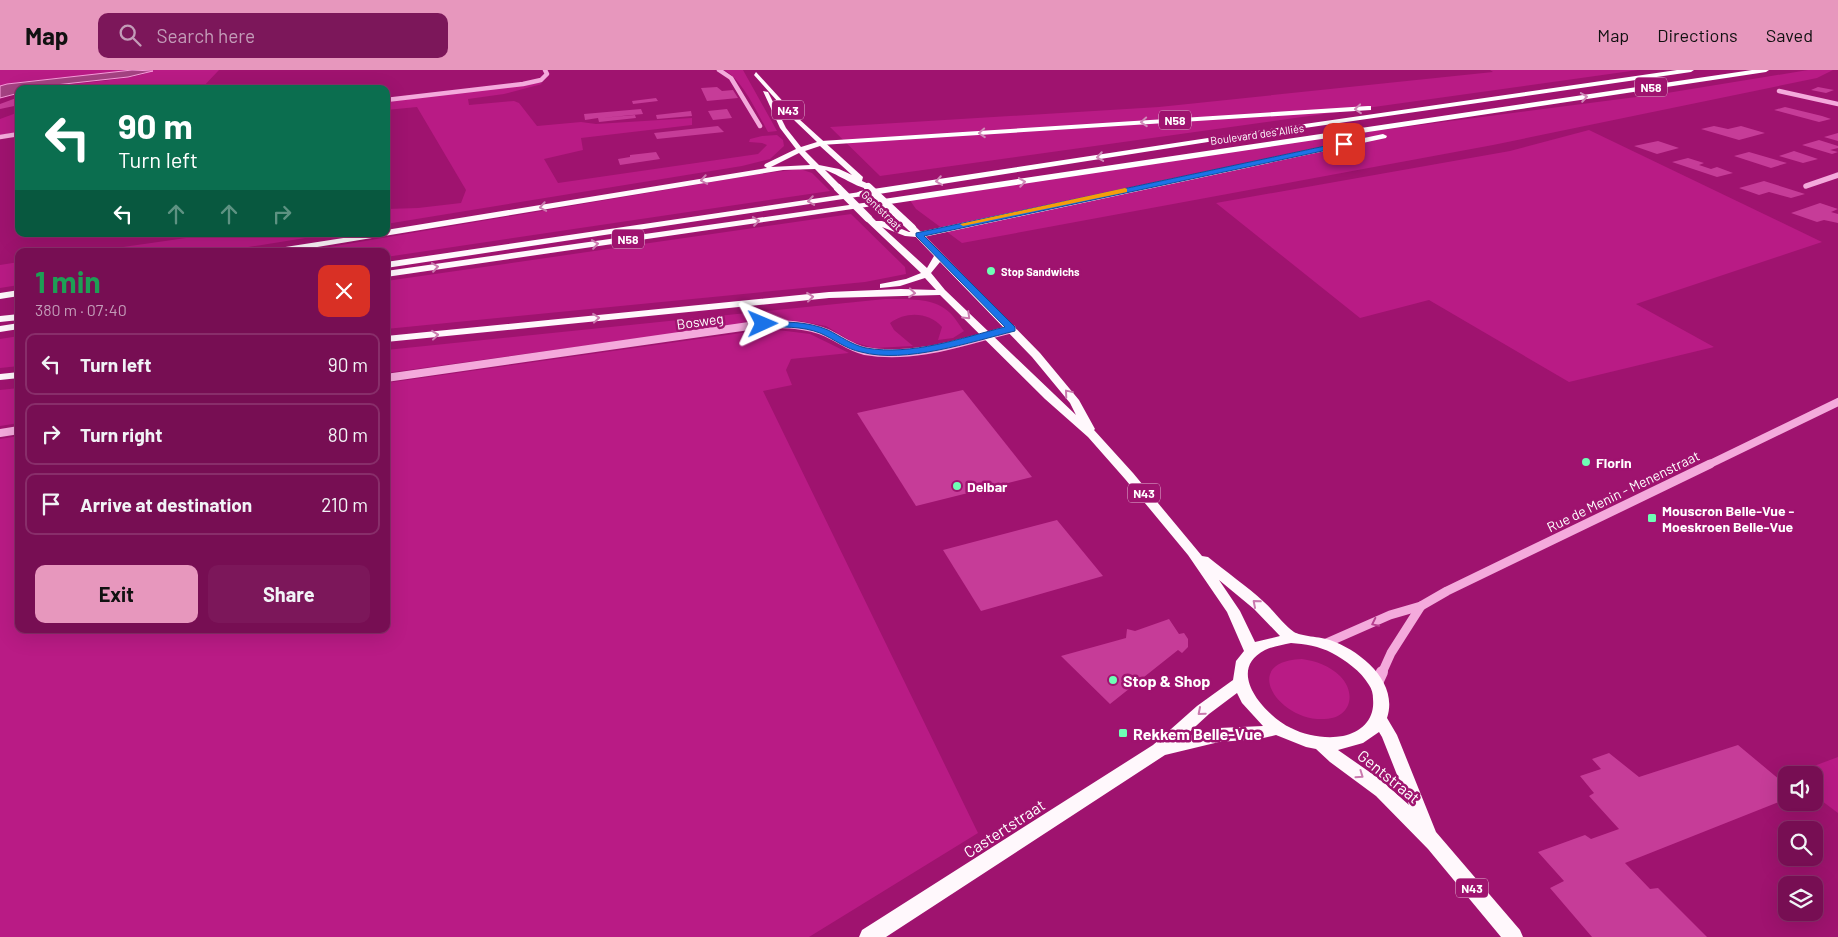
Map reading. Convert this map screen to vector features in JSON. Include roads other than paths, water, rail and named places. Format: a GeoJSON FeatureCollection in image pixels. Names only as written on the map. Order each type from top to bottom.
{"type":"FeatureCollection","features":[{"type":"Feature","properties":{"kind":"highway","name":"Boulevard des Alliés"},"geometry":{"type":"LineString","coordinates":[[860,194],[1217,139],[1691,70]]}},
{"type":"Feature","properties":{"kind":"highway","name":"Boulevard des Alliés"},"geometry":{"type":"LineString","coordinates":[[870,204],[1766,70]]}},
{"type":"Feature","properties":{"kind":"highway","name":"N58"},"geometry":{"type":"LineString","coordinates":[[821,143],[1361,108],[1480,96],[1529,94]]}},
{"type":"Feature","properties":{"kind":"highway","name":"N58"},"geometry":{"type":"LineString","coordinates":[[916,231],[1482,118],[1536,104]]}},
{"type":"Feature","properties":{"kind":"main road","name":"N43"},"geometry":{"type":"LineString","coordinates":[[755,72],[821,143],[916,231],[938,256],[1012,329],[1075,402],[1092,435],[1193,552],[1233,611],[1251,650]]}},
{"type":"Feature","properties":{"kind":"main road","name":"Gentstraat"},"geometry":{"type":"LineString","coordinates":[[755,72],[783,128],[800,150],[1049,397],[1092,435]]}},
{"type":"Feature","properties":{"kind":"main road","name":"N58"},"geometry":{"type":"LineString","coordinates":[[390,233],[752,172],[778,162],[800,150],[821,143]]}},
{"type":"Feature","properties":{"kind":"main road"},"geometry":{"type":"LineString","coordinates":[[752,172],[799,166],[837,171],[868,187]]}},
{"type":"Feature","properties":{"kind":"main road","name":"N58"},"geometry":{"type":"LineString","coordinates":[[390,264],[860,194]]}},
{"type":"Feature","properties":{"kind":"main road","name":"N58"},"geometry":{"type":"LineString","coordinates":[[390,273],[870,204]]}},
{"type":"Feature","properties":{"kind":"main road"},"geometry":{"type":"LineString","coordinates":[[868,218],[896,230],[916,231]]}},
{"type":"Feature","properties":{"kind":"main road","name":"N58"},"geometry":{"type":"LineString","coordinates":[[298,248],[366,237]]}},
{"type":"Feature","properties":{"kind":"main road"},"geometry":{"type":"LineString","coordinates":[[829,295],[903,282],[927,274],[936,266],[938,256]]}},
{"type":"Feature","properties":{"kind":"main road"},"geometry":{"type":"LineString","coordinates":[[390,340],[829,295],[901,292],[932,294],[942,292]]}},
{"type":"Feature","properties":{"kind":"main road"},"geometry":{"type":"LineString","coordinates":[[0,296],[15,294]]}},
{"type":"Feature","properties":{"kind":"main road"},"geometry":{"type":"LineString","coordinates":[[0,319],[15,317]]}},
{"type":"Feature","properties":{"kind":"main road"},"geometry":{"type":"LineString","coordinates":[[0,329],[15,327]]}},
{"type":"Feature","properties":{"kind":"main road"},"geometry":{"type":"LineString","coordinates":[[0,377],[15,375]]}},
{"type":"Feature","properties":{"kind":"main road","name":"N43"},"geometry":{"type":"LineString","coordinates":[[1193,552],[1259,605],[1291,638]]}},
{"type":"Feature","properties":{"kind":"main road"},"geometry":{"type":"LineString","coordinates":[[1240,683],[1244,659],[1251,650],[1275,639],[1291,638],[1306,639],[1343,652],[1359,664],[1377,683]]}},
{"type":"Feature","properties":{"kind":"main road","name":"N43"},"geometry":{"type":"LineString","coordinates":[[1240,683],[1247,701],[1261,717],[1292,736],[1322,744],[1341,743],[1356,739],[1368,733],[1380,721],[1382,706],[1377,683]]}},
{"type":"Feature","properties":{"kind":"main road","name":"Castertstraat"},"geometry":{"type":"LineString","coordinates":[[869,937],[1158,750],[1210,705],[1240,683]]}},
{"type":"Feature","properties":{"kind":"main road","name":"N43"},"geometry":{"type":"LineString","coordinates":[[1380,721],[1389,735],[1431,838],[1513,937]]}},
{"type":"Feature","properties":{"kind":"main road","name":"Castertstraat"},"geometry":{"type":"LineString","coordinates":[[1158,750],[1219,735],[1259,733],[1277,728]]}},
{"type":"Feature","properties":{"kind":"main road","name":"Gentstraat"},"geometry":{"type":"LineString","coordinates":[[1322,744],[1332,756],[1382,790],[1431,838]]}},
{"type":"Feature","properties":{"kind":"street"},"geometry":{"type":"LineString","coordinates":[[390,100],[523,84],[541,80],[547,74],[545,70]]}},
{"type":"Feature","properties":{"kind":"street"},"geometry":{"type":"LineString","coordinates":[[719,70],[731,78],[760,126]]}},
{"type":"Feature","properties":{"kind":"street"},"geometry":{"type":"LineString","coordinates":[[1779,91],[1838,104]]}},
{"type":"Feature","properties":{"kind":"street"},"geometry":{"type":"LineString","coordinates":[[0,137],[15,135]]}},
{"type":"Feature","properties":{"kind":"street"},"geometry":{"type":"LineString","coordinates":[[1806,186],[1838,175]]}},
{"type":"Feature","properties":{"kind":"street","name":"Bosweg"},"geometry":{"type":"LineString","coordinates":[[390,377],[763,324],[801,325],[823,331],[850,346],[864,350],[890,353],[934,348],[1012,329]]}},
{"type":"Feature","properties":{"kind":"street","name":"Rue de Menin - Menenstraat"},"geometry":{"type":"LineString","coordinates":[[1324,644],[1390,615],[1421,606],[1456,586],[1838,402]]}},
{"type":"Feature","properties":{"kind":"street"},"geometry":{"type":"LineString","coordinates":[[0,433],[15,431]]}},
{"type":"Feature","properties":{"kind":"street"},"geometry":{"type":"LineString","coordinates":[[1377,683],[1391,653],[1421,606]]}},
{"type":"Feature","properties":{"kind":"place","name":"Stop Sandwichs"},"geometry":{"type":"Point","coordinates":[991,271]}},
{"type":"Feature","properties":{"kind":"place","name":"Florin"},"geometry":{"type":"Point","coordinates":[1586,462]}},
{"type":"Feature","properties":{"kind":"place","name":"Delbar"},"geometry":{"type":"Point","coordinates":[957,486]}},
{"type":"Feature","properties":{"kind":"place","name":"Mouscron Belle-Vue - Moeskroen Belle-Vue"},"geometry":{"type":"Point","coordinates":[1652,518]}},
{"type":"Feature","properties":{"kind":"place","name":"Stop & Shop"},"geometry":{"type":"Point","coordinates":[1113,680]}},
{"type":"Feature","properties":{"kind":"place","name":"Rekkem Belle-Vue"},"geometry":{"type":"Point","coordinates":[1123,733]}}]}
